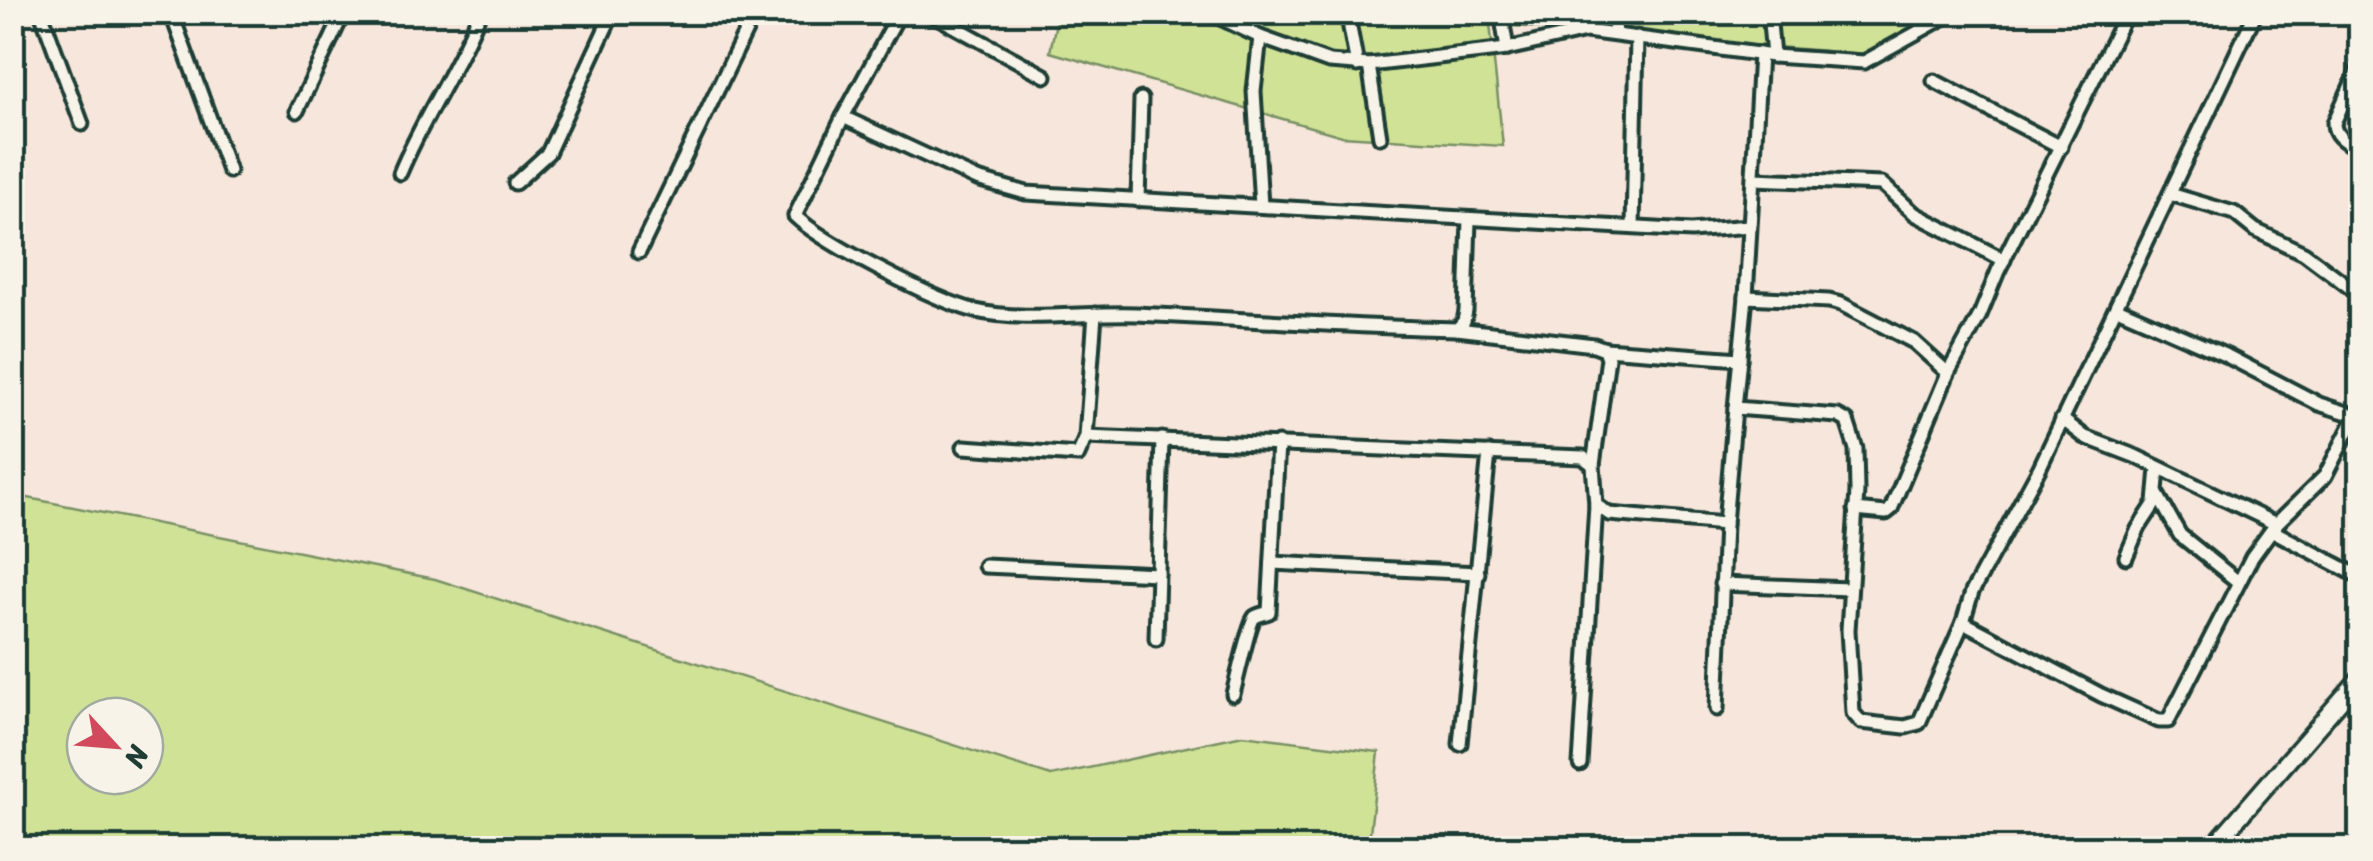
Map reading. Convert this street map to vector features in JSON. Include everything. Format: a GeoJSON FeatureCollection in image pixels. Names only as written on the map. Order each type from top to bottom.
{"type":"FeatureCollection","features":[{"type":"Feature","properties":{"kind":"main road"},"geometry":{"type":"LineString","coordinates":[[2212,848],[2360,678]]}},
{"type":"Feature","properties":{"kind":"street"},"geometry":{"type":"LineString","coordinates":[[41,12],[82,124]]}},
{"type":"Feature","properties":{"kind":"street"},"geometry":{"type":"LineString","coordinates":[[171,12],[229,171]]}},
{"type":"Feature","properties":{"kind":"street"},"geometry":{"type":"LineString","coordinates":[[297,111],[344,12]]}},
{"type":"Feature","properties":{"kind":"street"},"geometry":{"type":"LineString","coordinates":[[400,173],[420,126],[463,52],[480,12]]}},
{"type":"Feature","properties":{"kind":"street"},"geometry":{"type":"LineString","coordinates":[[515,183],[548,153],[613,12]]}},
{"type":"Feature","properties":{"kind":"street"},"geometry":{"type":"LineString","coordinates":[[639,252],[755,12]]}},
{"type":"Feature","properties":{"kind":"street"},"geometry":{"type":"LineString","coordinates":[[900,12],[795,211],[798,220],[868,262],[951,304],[1008,314],[1457,329],[1594,344],[1605,349],[1740,359]]}},
{"type":"Feature","properties":{"kind":"street"},"geometry":{"type":"LineString","coordinates":[[928,12],[1045,76]]}},
{"type":"Feature","properties":{"kind":"street"},"geometry":{"type":"LineString","coordinates":[[1208,12],[1230,16],[1260,37],[1329,62],[1363,65],[1506,49],[1570,33],[1616,34],[1767,55],[1864,62],[1954,12]]}},
{"type":"Feature","properties":{"kind":"street"},"geometry":{"type":"LineString","coordinates":[[1347,12],[1380,137]]}},
{"type":"Feature","properties":{"kind":"street"},"geometry":{"type":"LineString","coordinates":[[1501,12],[1506,49]]}},
{"type":"Feature","properties":{"kind":"street"},"geometry":{"type":"LineString","coordinates":[[1610,12],[1616,34]]}},
{"type":"Feature","properties":{"kind":"street"},"geometry":{"type":"LineString","coordinates":[[1717,709],[1725,524],[1769,12]]}},
{"type":"Feature","properties":{"kind":"street"},"geometry":{"type":"LineString","coordinates":[[1855,510],[1886,513],[1891,509],[1948,374],[2127,12]]}},
{"type":"Feature","properties":{"kind":"street"},"geometry":{"type":"LineString","coordinates":[[1735,408],[1844,417],[1856,449],[1849,589],[1852,714],[1861,722],[1904,727],[1918,723],[1963,622],[1972,592],[2040,469],[2256,12]]}},
{"type":"Feature","properties":{"kind":"street"},"geometry":{"type":"LineString","coordinates":[[1260,37],[1254,91],[1262,206]]}},
{"type":"Feature","properties":{"kind":"street"},"geometry":{"type":"LineString","coordinates":[[1633,227],[1637,37]]}},
{"type":"Feature","properties":{"kind":"street"},"geometry":{"type":"LineString","coordinates":[[2360,65],[2334,122],[2340,138],[2360,151]]}},
{"type":"Feature","properties":{"kind":"street"},"geometry":{"type":"LineString","coordinates":[[1934,81],[2061,147]]}},
{"type":"Feature","properties":{"kind":"street"},"geometry":{"type":"LineString","coordinates":[[1138,200],[1142,99]]}},
{"type":"Feature","properties":{"kind":"street"},"geometry":{"type":"LineString","coordinates":[[843,117],[977,179],[1026,193],[1691,231],[1750,226]]}},
{"type":"Feature","properties":{"kind":"street"},"geometry":{"type":"LineString","coordinates":[[1754,179],[1880,183],[1922,218],[2004,260]]}},
{"type":"Feature","properties":{"kind":"street"},"geometry":{"type":"LineString","coordinates":[[2170,194],[2234,214],[2255,230],[2304,253],[2360,295]]}},
{"type":"Feature","properties":{"kind":"street"},"geometry":{"type":"LineString","coordinates":[[1457,329],[1466,311],[1469,219]]}},
{"type":"Feature","properties":{"kind":"street"},"geometry":{"type":"LineString","coordinates":[[1746,297],[1841,304],[1914,342],[1948,374]]}},
{"type":"Feature","properties":{"kind":"street"},"geometry":{"type":"LineString","coordinates":[[1963,622],[2101,695],[2158,721],[2168,721],[2237,581],[2276,524],[2324,476],[2359,412],[2319,404],[2228,356],[2117,308]]}},
{"type":"Feature","properties":{"kind":"street"},"geometry":{"type":"LineString","coordinates":[[964,447],[1078,455],[1086,437],[1095,314]]}},
{"type":"Feature","properties":{"kind":"street"},"geometry":{"type":"LineString","coordinates":[[1580,764],[1596,504],[1593,466],[1608,358],[1605,349]]}},
{"type":"Feature","properties":{"kind":"street"},"geometry":{"type":"LineString","coordinates":[[2062,419],[2085,437],[2276,524]]}},
{"type":"Feature","properties":{"kind":"street"},"geometry":{"type":"LineString","coordinates":[[1086,437],[1583,457],[1593,466]]}},
{"type":"Feature","properties":{"kind":"street"},"geometry":{"type":"LineString","coordinates":[[1156,640],[1162,439]]}},
{"type":"Feature","properties":{"kind":"street"},"geometry":{"type":"LineString","coordinates":[[1233,694],[1248,644],[1246,632],[1250,622],[1270,612],[1278,443]]}},
{"type":"Feature","properties":{"kind":"street"},"geometry":{"type":"LineString","coordinates":[[1460,744],[1489,453]]}},
{"type":"Feature","properties":{"kind":"street"},"geometry":{"type":"LineString","coordinates":[[2126,557],[2157,494],[2158,468]]}},
{"type":"Feature","properties":{"kind":"street"},"geometry":{"type":"LineString","coordinates":[[2157,494],[2180,535],[2237,581]]}},
{"type":"Feature","properties":{"kind":"street"},"geometry":{"type":"LineString","coordinates":[[1596,504],[1609,514],[1725,524]]}},
{"type":"Feature","properties":{"kind":"street"},"geometry":{"type":"LineString","coordinates":[[2276,524],[2276,532],[2360,577]]}},
{"type":"Feature","properties":{"kind":"street"},"geometry":{"type":"LineString","coordinates":[[1272,564],[1478,573]]}},
{"type":"Feature","properties":{"kind":"street"},"geometry":{"type":"LineString","coordinates":[[985,566],[1158,574]]}},
{"type":"Feature","properties":{"kind":"street"},"geometry":{"type":"LineString","coordinates":[[1721,584],[1849,589]]}},
{"type":"Feature","properties":{"kind":"green space"},"geometry":{"type":"Polygon","coordinates":[[[1058,12],[1948,13],[1864,54],[1490,24],[1503,146],[1342,136],[1050,52],[1058,12]]]}},
{"type":"Feature","properties":{"kind":"green space"},"geometry":{"type":"Polygon","coordinates":[[[13,495],[435,579],[1051,776],[1243,735],[1379,752],[1369,842],[1380,848],[13,848],[13,495]]]}}]}
